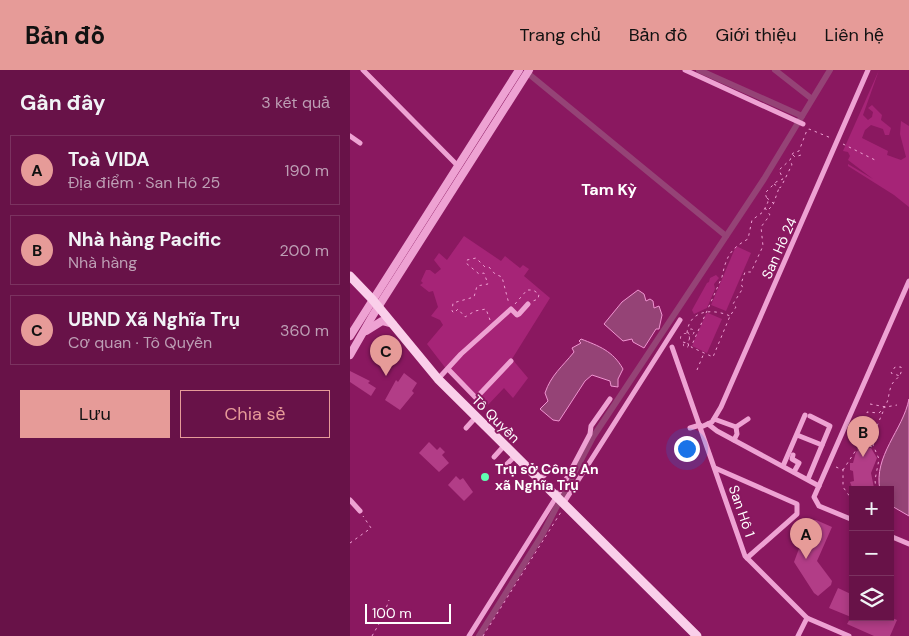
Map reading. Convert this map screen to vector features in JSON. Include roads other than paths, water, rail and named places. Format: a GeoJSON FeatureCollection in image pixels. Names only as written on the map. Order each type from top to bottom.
{"type":"FeatureCollection","features":[{"type":"Feature","properties":{"kind":"main road","name":"Tô Quyền"},"geometry":{"type":"LineString","coordinates":[[350,276],[394,324],[438,379],[556,497],[563,508],[695,636]]}},
{"type":"Feature","properties":{"kind":"street"},"geometry":{"type":"LineString","coordinates":[[362,70],[464,172]]}},
{"type":"Feature","properties":{"kind":"street"},"geometry":{"type":"LineString","coordinates":[[350,336],[519,70]]}},
{"type":"Feature","properties":{"kind":"street"},"geometry":{"type":"LineString","coordinates":[[351,350],[363,334],[529,70]]}},
{"type":"Feature","properties":{"kind":"street"},"geometry":{"type":"LineString","coordinates":[[685,70],[800,122]]}},
{"type":"Feature","properties":{"kind":"street","name":"San Hô 24"},"geometry":{"type":"LineString","coordinates":[[690,428],[708,424],[714,419],[868,70]]}},
{"type":"Feature","properties":{"kind":"street"},"geometry":{"type":"LineString","coordinates":[[350,136],[360,143]]}},
{"type":"Feature","properties":{"kind":"street"},"geometry":{"type":"LineString","coordinates":[[849,518],[819,506],[814,497],[909,281]]}},
{"type":"Feature","properties":{"kind":"street"},"geometry":{"type":"LineString","coordinates":[[438,379],[511,309],[519,314],[528,304]]}},
{"type":"Feature","properties":{"kind":"street"},"geometry":{"type":"LineString","coordinates":[[563,508],[680,320]]}},
{"type":"Feature","properties":{"kind":"street"},"geometry":{"type":"LineString","coordinates":[[363,334],[377,323],[385,321],[394,324]]}},
{"type":"Feature","properties":{"kind":"street","name":"San Hô 1"},"geometry":{"type":"LineString","coordinates":[[672,347],[747,558],[807,618],[849,636]]}},
{"type":"Feature","properties":{"kind":"street"},"geometry":{"type":"LineString","coordinates":[[448,369],[476,398],[512,361]]}},
{"type":"Feature","properties":{"kind":"street"},"geometry":{"type":"LineString","coordinates":[[469,636],[556,497],[590,434],[591,426],[610,399]]}},
{"type":"Feature","properties":{"kind":"street"},"geometry":{"type":"LineString","coordinates":[[783,466],[808,416],[830,426],[808,479]]}},
{"type":"Feature","properties":{"kind":"street"},"geometry":{"type":"LineString","coordinates":[[466,428],[476,418]]}},
{"type":"Feature","properties":{"kind":"street"},"geometry":{"type":"LineString","coordinates":[[714,419],[736,427]]}},
{"type":"Feature","properties":{"kind":"street"},"geometry":{"type":"LineString","coordinates":[[736,427],[748,419]]}},
{"type":"Feature","properties":{"kind":"street"},"geometry":{"type":"LineString","coordinates":[[708,424],[819,486]]}},
{"type":"Feature","properties":{"kind":"street"},"geometry":{"type":"LineString","coordinates":[[734,440],[737,434],[736,427]]}},
{"type":"Feature","properties":{"kind":"street"},"geometry":{"type":"LineString","coordinates":[[797,435],[822,445]]}},
{"type":"Feature","properties":{"kind":"street"},"geometry":{"type":"LineString","coordinates":[[494,457],[504,446]]}},
{"type":"Feature","properties":{"kind":"street"},"geometry":{"type":"LineString","coordinates":[[793,455],[792,459],[799,462],[794,472]]}},
{"type":"Feature","properties":{"kind":"street"},"geometry":{"type":"LineString","coordinates":[[505,466],[514,457]]}},
{"type":"Feature","properties":{"kind":"street"},"geometry":{"type":"LineString","coordinates":[[715,468],[797,504],[797,514],[747,558]]}},
{"type":"Feature","properties":{"kind":"street"},"geometry":{"type":"LineString","coordinates":[[539,481],[547,472]]}},
{"type":"Feature","properties":{"kind":"street"},"geometry":{"type":"LineString","coordinates":[[350,500],[360,511]]}},
{"type":"Feature","properties":{"kind":"street"},"geometry":{"type":"LineString","coordinates":[[894,538],[909,544]]}},
{"type":"Feature","properties":{"kind":"street"},"geometry":{"type":"LineString","coordinates":[[798,636],[807,618]]}},
{"type":"Feature","properties":{"kind":"waterway"},"geometry":{"type":"LineString","coordinates":[[699,70],[802,116]]}},
{"type":"Feature","properties":{"kind":"waterway"},"geometry":{"type":"LineString","coordinates":[[775,70],[812,99]]}},
{"type":"Feature","properties":{"kind":"waterway"},"geometry":{"type":"LineString","coordinates":[[563,494],[593,437],[764,179],[830,70]]}},
{"type":"Feature","properties":{"kind":"waterway"},"geometry":{"type":"LineString","coordinates":[[530,75],[726,236]]}},
{"type":"Feature","properties":{"kind":"waterway"},"geometry":{"type":"LineString","coordinates":[[479,636],[542,535],[557,506]]}},
{"type":"Feature","properties":{"kind":"place","name":"UBND Xã Nghĩa Trụ"},"geometry":{"type":"Point","coordinates":[386,376]}},
{"type":"Feature","properties":{"kind":"place","name":"Nhà hàng Pacific"},"geometry":{"type":"Point","coordinates":[863,457]}},
{"type":"Feature","properties":{"kind":"place","name":"Trụ sở Công An xã Nghĩa Trụ"},"geometry":{"type":"Point","coordinates":[485,477]}},
{"type":"Feature","properties":{"kind":"place","name":"Toà VIDA"},"geometry":{"type":"Point","coordinates":[806,559]}},
{"type":"Feature","properties":{"kind":"district","name":"Tam Kỳ"},"geometry":{"type":"Point","coordinates":[609,189]}}]}
